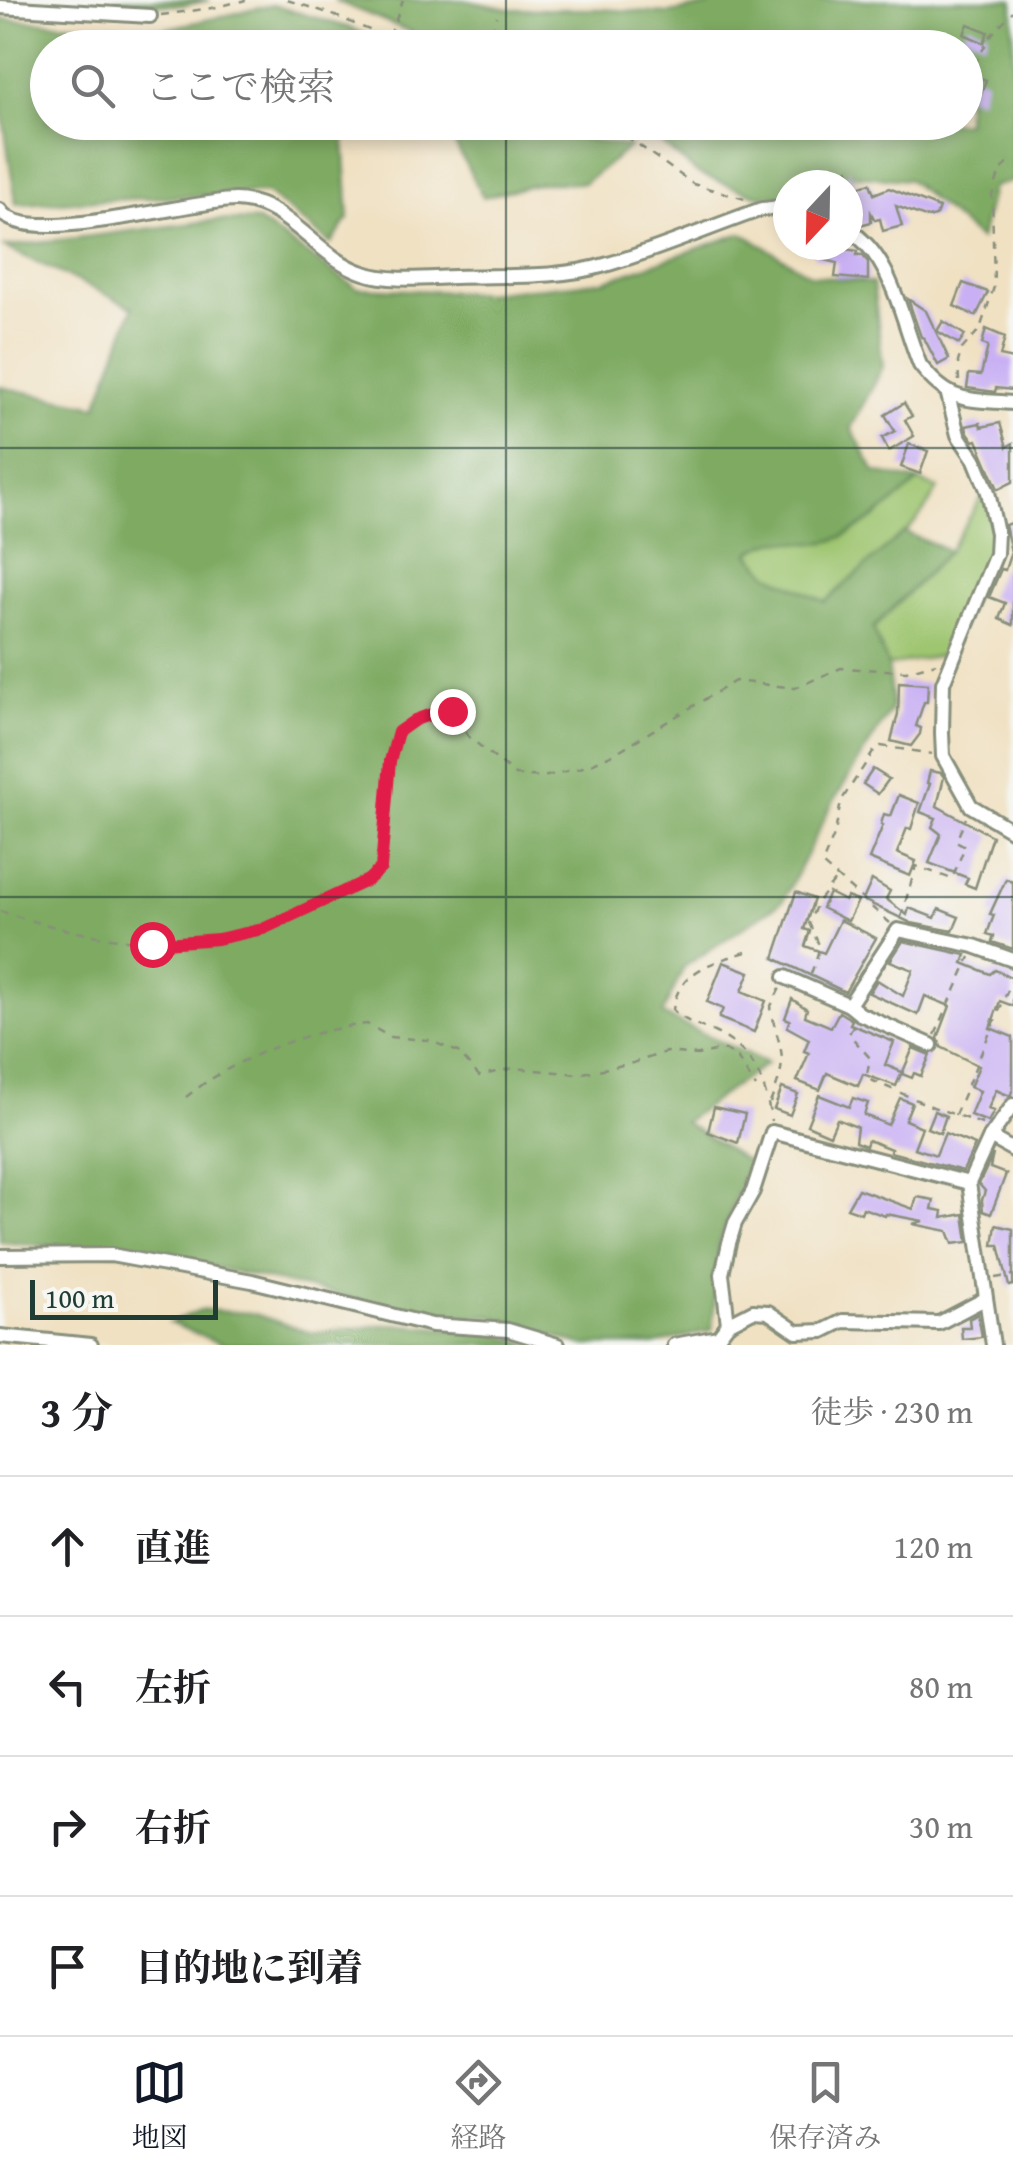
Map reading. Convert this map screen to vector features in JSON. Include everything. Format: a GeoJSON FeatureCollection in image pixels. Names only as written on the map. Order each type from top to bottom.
{"type":"FeatureCollection","features":[{"type":"Feature","properties":{"kind":"street"},"geometry":{"type":"LineString","coordinates":[[0,7],[150,16]]}},
{"type":"Feature","properties":{"kind":"street"},"geometry":{"type":"LineString","coordinates":[[0,210],[22,225],[45,226],[233,200],[264,204],[284,216],[334,260],[367,275],[420,278],[540,274],[602,266],[762,208],[773,208]]}},
{"type":"Feature","properties":{"kind":"street"},"geometry":{"type":"LineString","coordinates":[[863,240],[882,262],[920,365],[954,396],[1013,403]]}},
{"type":"Feature","properties":{"kind":"street"},"geometry":{"type":"LineString","coordinates":[[954,396],[958,435],[975,460],[988,492],[997,533],[996,554],[943,683],[943,756],[971,806],[1013,830]]}},
{"type":"Feature","properties":{"kind":"street"},"geometry":{"type":"LineString","coordinates":[[854,1010],[898,930],[974,946],[1013,960]]}},
{"type":"Feature","properties":{"kind":"street"},"geometry":{"type":"LineString","coordinates":[[785,977],[931,1046]]}},
{"type":"Feature","properties":{"kind":"street"},"geometry":{"type":"LineString","coordinates":[[993,1345],[969,1183],[992,1133],[1013,1105]]}},
{"type":"Feature","properties":{"kind":"street"},"geometry":{"type":"LineString","coordinates":[[728,1324],[722,1274],[728,1242],[753,1190],[772,1132],[969,1183]]}},
{"type":"Feature","properties":{"kind":"street"},"geometry":{"type":"LineString","coordinates":[[992,1133],[1013,1150]]}},
{"type":"Feature","properties":{"kind":"street"},"geometry":{"type":"LineString","coordinates":[[0,1256],[111,1255],[252,1281],[432,1325],[508,1330],[558,1345]]}},
{"type":"Feature","properties":{"kind":"street"},"geometry":{"type":"LineString","coordinates":[[674,1345],[718,1337],[728,1324],[752,1311],[768,1312],[796,1332],[823,1331],[843,1321],[939,1323],[985,1299]]}},
{"type":"Feature","properties":{"kind":"street"},"geometry":{"type":"LineString","coordinates":[[0,1336],[91,1345]]}},
{"type":"Feature","properties":{"kind":"path"},"geometry":{"type":"LineString","coordinates":[[150,16],[246,0]]}},
{"type":"Feature","properties":{"kind":"path"},"geometry":{"type":"LineString","coordinates":[[287,0],[371,30]]}},
{"type":"Feature","properties":{"kind":"path"},"geometry":{"type":"LineString","coordinates":[[392,30],[403,0]]}},
{"type":"Feature","properties":{"kind":"path"},"geometry":{"type":"LineString","coordinates":[[983,49],[1013,11]]}},
{"type":"Feature","properties":{"kind":"path"},"geometry":{"type":"LineString","coordinates":[[493,30],[497,16]]}},
{"type":"Feature","properties":{"kind":"path"},"geometry":{"type":"LineString","coordinates":[[632,140],[693,184],[755,202],[762,208]]}},
{"type":"Feature","properties":{"kind":"path"},"geometry":{"type":"LineString","coordinates":[[954,396],[962,349],[980,329],[994,287],[992,195],[1000,171],[1013,160]]}},
{"type":"Feature","properties":{"kind":"path"},"geometry":{"type":"LineString","coordinates":[[0,912],[152,944],[218,939],[263,929],[368,880],[381,868],[390,761],[398,732],[415,720],[445,709],[452,711],[468,736],[515,775],[543,777],[588,766],[616,753],[735,680],[795,688],[841,668],[906,670],[952,659]]}},
{"type":"Feature","properties":{"kind":"path"},"geometry":{"type":"LineString","coordinates":[[943,756],[889,746],[874,750],[840,802],[835,834],[822,864],[898,930],[916,866],[952,879],[965,846],[956,841],[971,806]]}},
{"type":"Feature","properties":{"kind":"path"},"geometry":{"type":"LineString","coordinates":[[806,986],[820,947],[809,923],[818,901],[837,878]]}},
{"type":"Feature","properties":{"kind":"path"},"geometry":{"type":"LineString","coordinates":[[931,1046],[974,946]]}},
{"type":"Feature","properties":{"kind":"path"},"geometry":{"type":"LineString","coordinates":[[746,952],[715,960],[694,973],[679,987],[673,1010],[684,1020],[743,1050],[763,1078],[772,1132]]}},
{"type":"Feature","properties":{"kind":"path"},"geometry":{"type":"LineString","coordinates":[[769,1106],[782,1072],[783,1052],[770,1008],[785,977]]}},
{"type":"Feature","properties":{"kind":"path"},"geometry":{"type":"LineString","coordinates":[[955,1114],[1013,978]]}},
{"type":"Feature","properties":{"kind":"path"},"geometry":{"type":"LineString","coordinates":[[854,1010],[849,1034],[851,1041],[870,1058],[867,1074],[871,1080],[992,1133]]}},
{"type":"Feature","properties":{"kind":"path"},"geometry":{"type":"LineString","coordinates":[[186,1097],[213,1075],[236,1063],[300,1038],[367,1024],[390,1037],[428,1040],[458,1052],[479,1076],[514,1068],[578,1074],[666,1052],[697,1054],[723,1049],[736,1056],[756,1087]]}},
{"type":"Feature","properties":{"kind":"path"},"geometry":{"type":"LineString","coordinates":[[984,1280],[1013,1275]]}},
{"type":"Feature","properties":{"kind":"green space"},"geometry":{"type":"Polygon","coordinates":[[[116,0],[209,0],[186,5],[116,5],[116,0]]]}},
{"type":"Feature","properties":{"kind":"green space"},"geometry":{"type":"Polygon","coordinates":[[[334,0],[464,0],[509,9],[668,13],[709,6],[712,0],[1013,0],[1013,181],[992,187],[980,240],[909,180],[863,176],[863,170],[773,170],[773,196],[756,195],[698,174],[657,140],[983,140],[983,30],[406,30],[334,0]]]}},
{"type":"Feature","properties":{"kind":"green space"},"geometry":{"type":"Polygon","coordinates":[[[272,5],[354,30],[161,30],[272,5]]]}},
{"type":"Feature","properties":{"kind":"green space"},"geometry":{"type":"Polygon","coordinates":[[[0,19],[161,30],[30,30],[30,140],[344,140],[349,218],[331,244],[266,193],[16,204],[0,98],[0,19]]]}},
{"type":"Feature","properties":{"kind":"green space"},"geometry":{"type":"Polygon","coordinates":[[[453,140],[593,140],[630,147],[584,183],[540,183],[483,197],[453,140]]]}},
{"type":"Feature","properties":{"kind":"green space"},"geometry":{"type":"Polygon","coordinates":[[[218,220],[258,221],[357,288],[483,293],[604,281],[742,233],[773,252],[773,260],[786,260],[811,275],[873,283],[883,367],[851,428],[875,472],[919,481],[875,517],[837,539],[771,542],[749,553],[768,574],[825,602],[904,532],[949,551],[873,628],[888,666],[892,708],[833,802],[783,901],[684,967],[662,1015],[767,1063],[684,1122],[748,1162],[720,1241],[712,1330],[652,1345],[582,1345],[491,1316],[432,1316],[159,1255],[0,1242],[0,387],[97,406],[133,307],[4,247],[218,220]]]}},
{"type":"Feature","properties":{"kind":"green space"},"geometry":{"type":"Polygon","coordinates":[[[919,481],[938,489],[928,506],[888,550],[826,602],[768,574],[749,552],[774,539],[827,542],[875,518],[919,481]]]}},
{"type":"Feature","properties":{"kind":"green space"},"geometry":{"type":"Polygon","coordinates":[[[985,492],[993,533],[991,557],[949,654],[888,666],[873,629],[949,551],[985,492]]]}},
{"type":"Feature","properties":{"kind":"green space"},"geometry":{"type":"Polygon","coordinates":[[[200,1310],[251,1313],[312,1333],[393,1324],[486,1332],[536,1345],[224,1345],[170,1323],[200,1310]]]}},
{"type":"Feature","properties":{"kind":"building"},"geometry":{"type":"Polygon","coordinates":[[[870,183],[874,194],[889,188],[939,208],[936,216],[928,218],[896,206],[902,226],[883,231],[880,219],[875,220],[871,213],[871,222],[863,224],[863,186],[870,183]]]}},
{"type":"Feature","properties":{"kind":"building"},"geometry":{"type":"Polygon","coordinates":[[[863,256],[868,262],[868,280],[835,277],[837,263],[826,260],[863,260],[863,256]]]}},
{"type":"Feature","properties":{"kind":"building"},"geometry":{"type":"Polygon","coordinates":[[[963,283],[988,292],[976,316],[954,306],[963,283]]]}},
{"type":"Feature","properties":{"kind":"building"},"geometry":{"type":"Polygon","coordinates":[[[908,299],[926,311],[949,359],[938,365],[921,337],[908,299]]]}},
{"type":"Feature","properties":{"kind":"building"},"geometry":{"type":"Polygon","coordinates":[[[943,321],[965,335],[959,344],[937,331],[943,321]]]}},
{"type":"Feature","properties":{"kind":"building"},"geometry":{"type":"Polygon","coordinates":[[[986,329],[1005,337],[1000,356],[1013,359],[1013,390],[967,388],[969,374],[981,375],[988,346],[982,344],[986,329]]]}},
{"type":"Feature","properties":{"kind":"building"},"geometry":{"type":"Polygon","coordinates":[[[904,403],[912,416],[905,420],[914,436],[889,451],[882,438],[895,431],[885,415],[904,403]]]}},
{"type":"Feature","properties":{"kind":"building"},"geometry":{"type":"Polygon","coordinates":[[[980,423],[981,427],[1000,423],[1007,447],[1013,443],[1013,482],[998,489],[977,440],[967,431],[966,426],[980,423]]]}},
{"type":"Feature","properties":{"kind":"building"},"geometry":{"type":"Polygon","coordinates":[[[909,444],[928,451],[920,474],[901,467],[909,444]]]}},
{"type":"Feature","properties":{"kind":"building"},"geometry":{"type":"Polygon","coordinates":[[[1013,522],[1013,625],[999,619],[1005,603],[989,597],[1011,552],[1005,525],[1013,522]]]}},
{"type":"Feature","properties":{"kind":"building"},"geometry":{"type":"Polygon","coordinates":[[[899,682],[928,684],[927,702],[916,726],[921,728],[920,734],[911,746],[891,741],[898,714],[899,682]]]}},
{"type":"Feature","properties":{"kind":"building"},"geometry":{"type":"Polygon","coordinates":[[[873,769],[889,779],[878,794],[863,784],[873,769]]]}},
{"type":"Feature","properties":{"kind":"building"},"geometry":{"type":"Polygon","coordinates":[[[930,771],[944,777],[937,806],[992,836],[975,888],[965,884],[968,878],[929,863],[941,834],[932,827],[936,818],[920,812],[930,784],[930,771]]]}},
{"type":"Feature","properties":{"kind":"building"},"geometry":{"type":"Polygon","coordinates":[[[899,795],[919,803],[911,829],[907,828],[897,853],[916,861],[910,876],[869,859],[884,814],[891,816],[899,795]]]}},
{"type":"Feature","properties":{"kind":"building"},"geometry":{"type":"Polygon","coordinates":[[[1006,879],[1013,882],[1013,949],[992,942],[994,936],[987,934],[994,915],[990,914],[1006,879]]]}},
{"type":"Feature","properties":{"kind":"building"},"geometry":{"type":"Polygon","coordinates":[[[872,880],[890,891],[886,899],[907,915],[909,908],[935,918],[939,909],[959,917],[953,931],[911,923],[863,900],[872,880]]]}},
{"type":"Feature","properties":{"kind":"building"},"geometry":{"type":"Polygon","coordinates":[[[796,892],[814,899],[804,929],[810,931],[805,946],[824,953],[840,920],[876,938],[845,992],[774,958],[796,892]]]}},
{"type":"Feature","properties":{"kind":"building"},"geometry":{"type":"Polygon","coordinates":[[[829,893],[845,901],[847,897],[858,901],[848,921],[822,908],[829,893]]]}},
{"type":"Feature","properties":{"kind":"building"},"geometry":{"type":"Polygon","coordinates":[[[903,941],[966,955],[963,963],[1013,978],[1013,1006],[1000,1001],[990,1028],[1013,1037],[1013,1089],[1010,1096],[996,1090],[988,1109],[994,1111],[988,1122],[970,1115],[980,1091],[970,1087],[979,1066],[941,1047],[938,1038],[950,1006],[925,996],[918,1015],[869,993],[877,980],[903,996],[913,970],[890,961],[903,941]]]}},
{"type":"Feature","properties":{"kind":"building"},"geometry":{"type":"Polygon","coordinates":[[[723,962],[750,972],[742,991],[766,1001],[754,1032],[719,1018],[723,1009],[707,1002],[723,962]]]}},
{"type":"Feature","properties":{"kind":"building"},"geometry":{"type":"Polygon","coordinates":[[[792,999],[807,1009],[805,1016],[831,1027],[839,1012],[852,1020],[850,1024],[894,1042],[885,1065],[902,1072],[896,1086],[863,1074],[858,1086],[827,1073],[820,1090],[797,1081],[809,1053],[804,1051],[809,1039],[787,1027],[790,1020],[785,1018],[792,999]]]}},
{"type":"Feature","properties":{"kind":"building"},"geometry":{"type":"Polygon","coordinates":[[[913,1048],[930,1055],[921,1076],[914,1073],[912,1078],[902,1074],[913,1048]]]}},
{"type":"Feature","properties":{"kind":"building"},"geometry":{"type":"Polygon","coordinates":[[[782,1088],[798,1094],[790,1115],[774,1109],[782,1088]]]}},
{"type":"Feature","properties":{"kind":"building"},"geometry":{"type":"Polygon","coordinates":[[[819,1095],[849,1107],[853,1098],[868,1103],[864,1115],[888,1125],[900,1098],[912,1103],[905,1120],[922,1127],[914,1148],[936,1155],[945,1133],[975,1145],[963,1171],[890,1152],[891,1149],[868,1140],[866,1146],[855,1142],[857,1127],[837,1119],[830,1135],[807,1125],[819,1095]]]}},
{"type":"Feature","properties":{"kind":"building"},"geometry":{"type":"Polygon","coordinates":[[[714,1107],[745,1114],[738,1143],[708,1132],[714,1107]]]}},
{"type":"Feature","properties":{"kind":"building"},"geometry":{"type":"Polygon","coordinates":[[[934,1111],[946,1116],[940,1133],[927,1128],[934,1111]]]}},
{"type":"Feature","properties":{"kind":"building"},"geometry":{"type":"Polygon","coordinates":[[[993,1154],[990,1168],[1006,1174],[991,1214],[983,1211],[985,1191],[979,1184],[993,1154]]]}},
{"type":"Feature","properties":{"kind":"building"},"geometry":{"type":"Polygon","coordinates":[[[858,1189],[913,1209],[917,1197],[934,1200],[932,1209],[943,1211],[942,1218],[964,1214],[968,1242],[953,1244],[948,1231],[913,1224],[923,1221],[847,1208],[858,1189]]]}},
{"type":"Feature","properties":{"kind":"building"},"geometry":{"type":"Polygon","coordinates":[[[996,1225],[1013,1229],[1013,1285],[1009,1286],[999,1245],[993,1245],[996,1225]]]}},
{"type":"Feature","properties":{"kind":"building"},"geometry":{"type":"Polygon","coordinates":[[[978,1314],[982,1337],[962,1339],[961,1327],[970,1327],[969,1319],[978,1314]]]}},
{"type":"Feature","properties":{"kind":"route"},"geometry":{"type":"LineString","coordinates":[[152,944],[218,939],[263,929],[368,880],[381,868],[390,761],[398,732],[415,720],[445,709],[452,711]]}}]}
